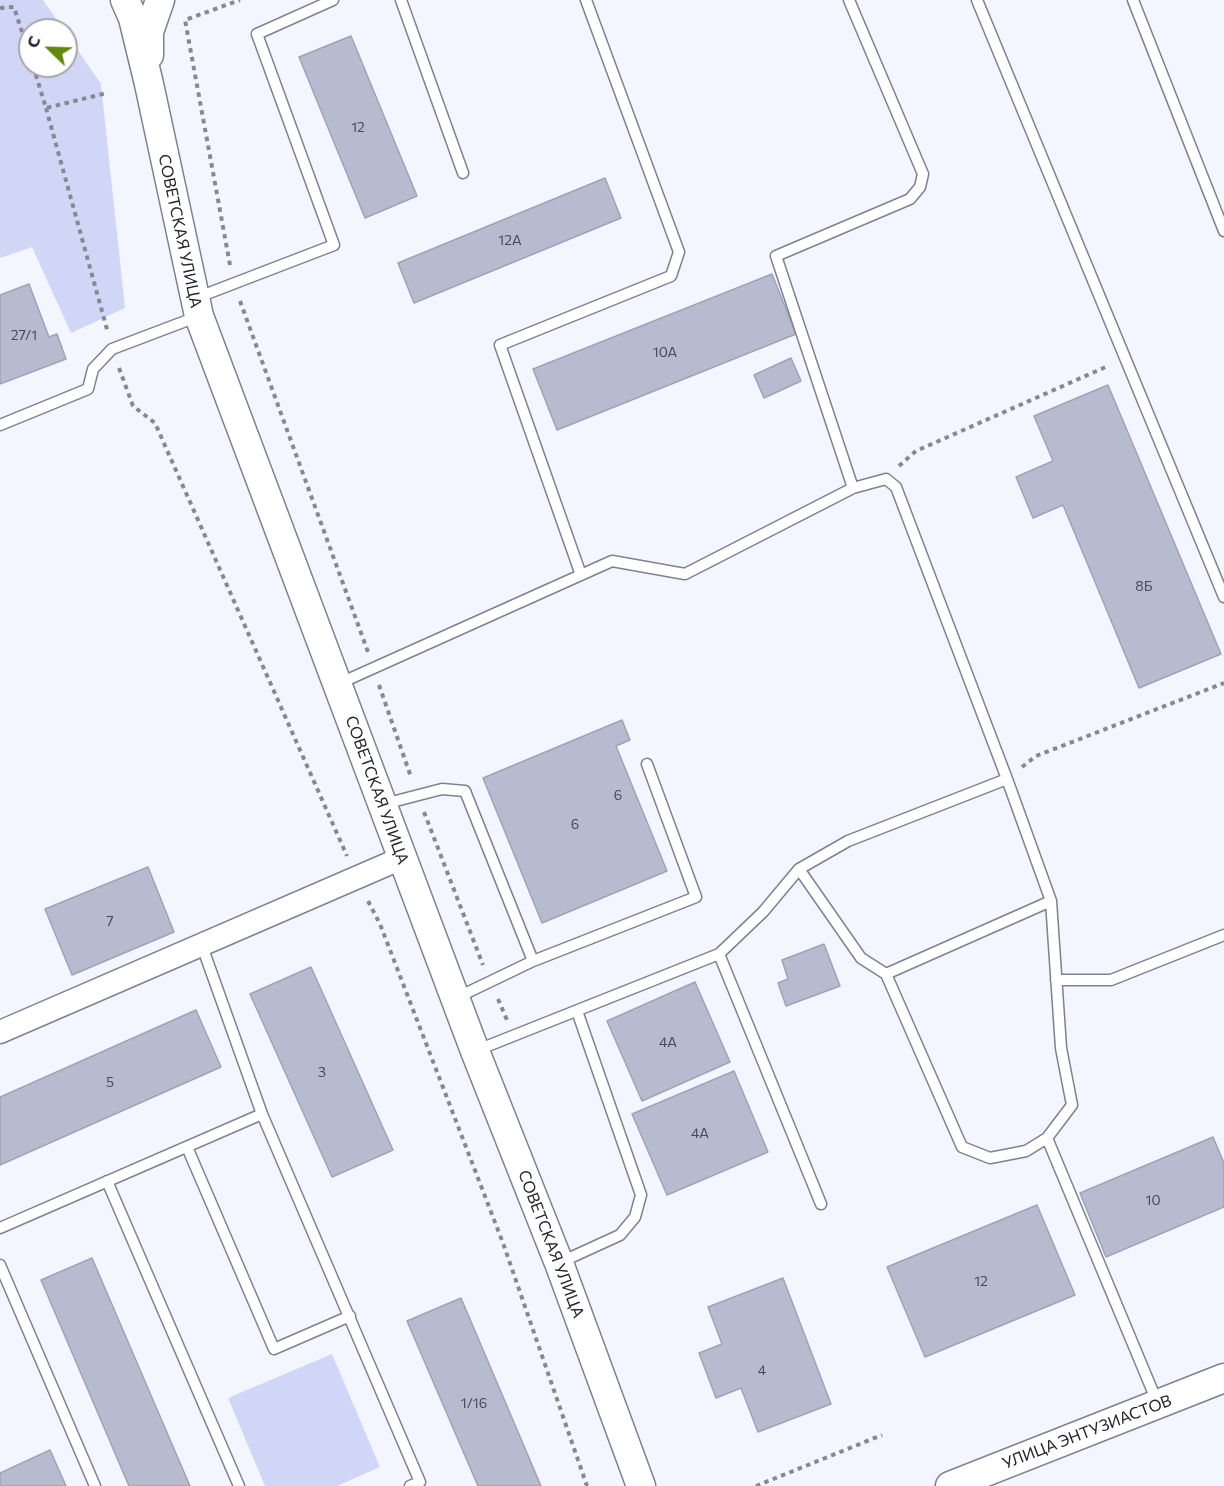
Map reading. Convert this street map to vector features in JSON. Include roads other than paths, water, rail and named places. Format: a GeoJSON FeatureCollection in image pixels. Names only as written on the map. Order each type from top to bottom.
{"type":"FeatureCollection","features":[{"type":"Feature","properties":{"kind":"street"},"geometry":{"type":"LineString","coordinates":[[125,0],[133,18],[149,84]]}},
{"type":"Feature","properties":{"kind":"street"},"geometry":{"type":"LineString","coordinates":[[149,84],[149,32],[160,0]]}},
{"type":"Feature","properties":{"kind":"street","name":"СОВЕТСКАЯ УЛИЦА"},"geometry":{"type":"LineString","coordinates":[[149,84],[196,308],[402,858],[559,1263],[641,1486]]}},
{"type":"Feature","properties":{"kind":"street"},"geometry":{"type":"LineString","coordinates":[[1,1028],[202,946],[356,876],[402,858]]}},
{"type":"Feature","properties":{"kind":"street","name":"УЛИЦА ЭНТУЗИАСТОВ"},"geometry":{"type":"LineString","coordinates":[[950,1486],[1224,1378]]}},
{"type":"Feature","properties":{"kind":"lane"},"geometry":{"type":"LineString","coordinates":[[0,425],[88,388],[93,369],[112,349],[196,308],[234,283],[334,245],[257,34],[333,0]]}},
{"type":"Feature","properties":{"kind":"lane"},"geometry":{"type":"LineString","coordinates":[[401,0],[463,173]]}},
{"type":"Feature","properties":{"kind":"lane"},"geometry":{"type":"LineString","coordinates":[[581,575],[500,345],[671,276],[679,252],[586,0]]}},
{"type":"Feature","properties":{"kind":"lane"},"geometry":{"type":"LineString","coordinates":[[849,0],[923,174],[920,187],[910,199],[776,256],[853,488]]}},
{"type":"Feature","properties":{"kind":"lane"},"geometry":{"type":"LineString","coordinates":[[977,0],[1224,597]]}},
{"type":"Feature","properties":{"kind":"lane"},"geometry":{"type":"LineString","coordinates":[[1133,0],[1224,231]]}},
{"type":"Feature","properties":{"kind":"lane"},"geometry":{"type":"LineString","coordinates":[[338,684],[612,561],[685,574],[853,488],[886,479],[896,487],[1007,779],[1051,902],[1061,1048],[1072,1105],[1047,1138],[1026,1151],[990,1158],[962,1147],[886,974],[861,958],[799,869]]}},
{"type":"Feature","properties":{"kind":"lane"},"geometry":{"type":"LineString","coordinates":[[456,998],[533,962],[696,897],[647,764]]}},
{"type":"Feature","properties":{"kind":"lane"},"geometry":{"type":"LineString","coordinates":[[476,1051],[719,954],[763,912],[799,869],[848,841],[1007,779]]}},
{"type":"Feature","properties":{"kind":"lane"},"geometry":{"type":"LineString","coordinates":[[384,805],[442,789],[465,791],[533,962]]}},
{"type":"Feature","properties":{"kind":"lane"},"geometry":{"type":"LineString","coordinates":[[886,974],[1051,902]]}},
{"type":"Feature","properties":{"kind":"lane"},"geometry":{"type":"LineString","coordinates":[[1056,980],[1111,980],[1224,934]]}},
{"type":"Feature","properties":{"kind":"lane"},"geometry":{"type":"LineString","coordinates":[[202,946],[262,1114],[420,1482],[410,1486]]}},
{"type":"Feature","properties":{"kind":"lane"},"geometry":{"type":"LineString","coordinates":[[719,954],[821,1204]]}},
{"type":"Feature","properties":{"kind":"lane"},"geometry":{"type":"LineString","coordinates":[[559,1263],[620,1235],[634,1217],[641,1195],[577,1011]]}},
{"type":"Feature","properties":{"kind":"lane"},"geometry":{"type":"LineString","coordinates":[[0,1228],[262,1114]]}},
{"type":"Feature","properties":{"kind":"lane"},"geometry":{"type":"LineString","coordinates":[[1047,1138],[1158,1404]]}},
{"type":"Feature","properties":{"kind":"lane"},"geometry":{"type":"LineString","coordinates":[[187,1147],[273,1349],[350,1317]]}},
{"type":"Feature","properties":{"kind":"lane"},"geometry":{"type":"LineString","coordinates":[[108,1180],[239,1486]]}},
{"type":"Feature","properties":{"kind":"lane"},"geometry":{"type":"LineString","coordinates":[[0,1265],[95,1486]]}}]}
